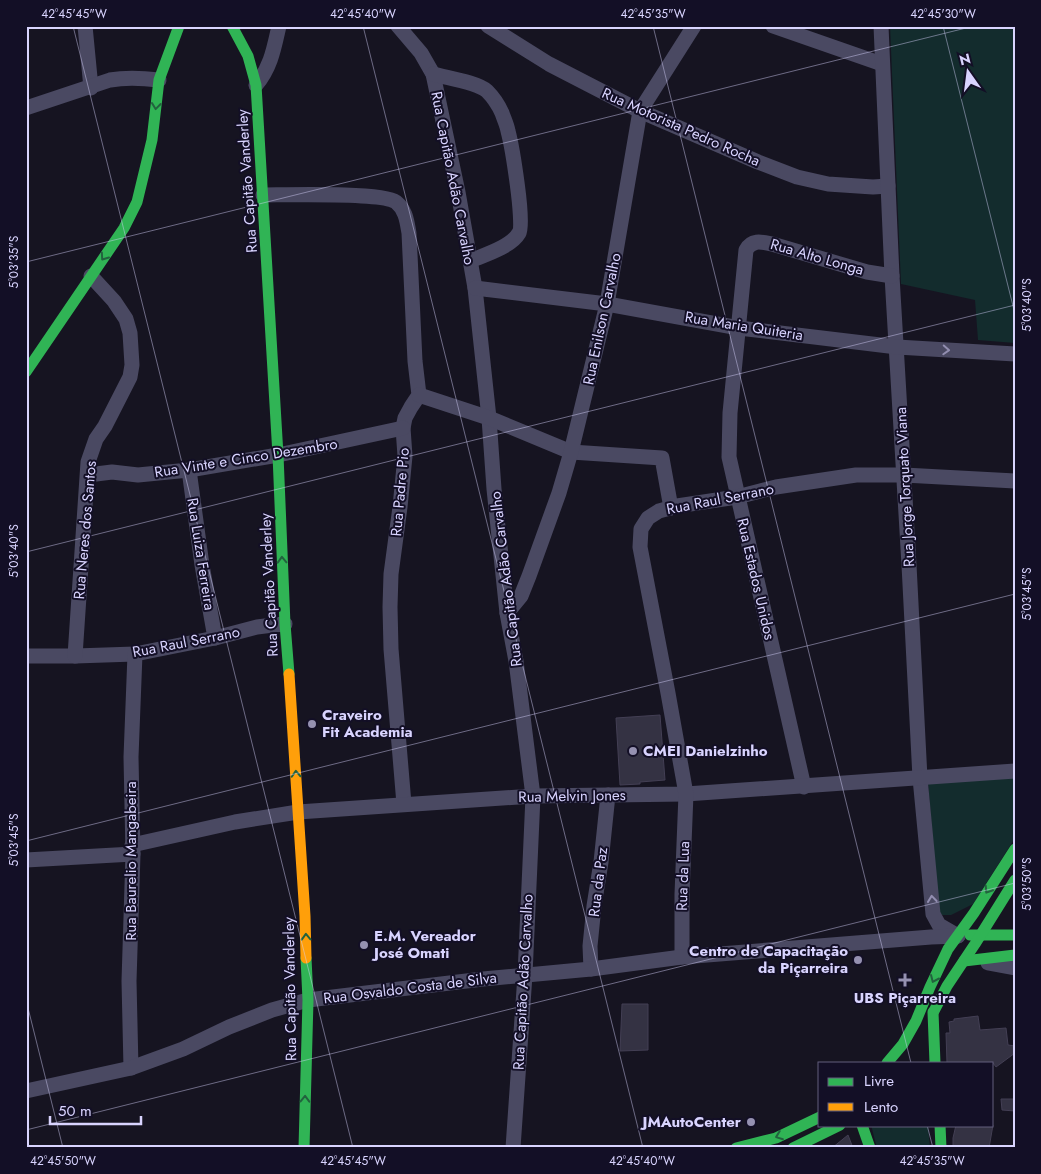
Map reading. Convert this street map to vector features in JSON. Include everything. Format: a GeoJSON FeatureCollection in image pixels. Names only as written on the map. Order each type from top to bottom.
{"type":"FeatureCollection","features":[{"type":"Feature","properties":{"kind":"street"},"geometry":{"type":"LineString","coordinates":[[85,26],[91,88]]}},
{"type":"Feature","properties":{"kind":"street"},"geometry":{"type":"LineString","coordinates":[[26,372],[124,228],[140,195],[152,140],[159,80],[179,26]]}},
{"type":"Feature","properties":{"kind":"street","name":"Rua Capitão Vanderley"},"geometry":{"type":"LineString","coordinates":[[232,26],[248,56],[256,84],[278,455],[285,624],[305,916],[308,1000],[304,1148]]}},
{"type":"Feature","properties":{"kind":"street"},"geometry":{"type":"LineString","coordinates":[[256,84],[264,76],[271,60],[279,26]]}},
{"type":"Feature","properties":{"kind":"street","name":"Rua Capitão Adão Carvalho"},"geometry":{"type":"LineString","coordinates":[[398,26],[421,53],[433,74],[458,192],[475,288],[508,613],[533,796],[525,975],[513,1148]]}},
{"type":"Feature","properties":{"kind":"street","name":"Rua Motorista Pedro Rocha"},"geometry":{"type":"LineString","coordinates":[[488,26],[549,64],[640,111],[797,177],[828,184],[888,186]]}},
{"type":"Feature","properties":{"kind":"street","name":"Rua Enilson Carvalho"},"geometry":{"type":"LineString","coordinates":[[508,613],[524,590],[572,452],[607,304],[640,111],[694,26]]}},
{"type":"Feature","properties":{"kind":"street"},"geometry":{"type":"LineString","coordinates":[[773,26],[882,64]]}},
{"type":"Feature","properties":{"kind":"street","name":"Rua Jorge Torquato Viana"},"geometry":{"type":"LineString","coordinates":[[881,26],[892,276],[920,778],[933,914],[939,925],[958,936]]}},
{"type":"Feature","properties":{"kind":"street"},"geometry":{"type":"LineString","coordinates":[[433,74],[485,89],[496,101],[508,131],[519,200],[520,231],[515,239],[501,248],[470,261]]}},
{"type":"Feature","properties":{"kind":"street"},"geometry":{"type":"LineString","coordinates":[[26,108],[91,88],[100,83],[122,78],[133,77],[159,80]]}},
{"type":"Feature","properties":{"kind":"street"},"geometry":{"type":"LineString","coordinates":[[263,195],[374,197],[395,201],[403,210],[409,233],[415,361],[419,395],[489,418],[572,452],[662,458],[671,508]]}},
{"type":"Feature","properties":{"kind":"street","name":"Rua Alto Longa"},"geometry":{"type":"LineString","coordinates":[[746,250],[749,245],[762,242],[867,272],[892,276]]}},
{"type":"Feature","properties":{"kind":"street","name":"Rua Estados Unidos"},"geometry":{"type":"LineString","coordinates":[[746,250],[730,414],[729,457],[804,787]]}},
{"type":"Feature","properties":{"kind":"street","name":"Rua Neres dos Santos"},"geometry":{"type":"LineString","coordinates":[[76,656],[88,462],[96,439],[105,426],[130,377],[132,365],[130,333],[126,319],[114,301],[91,276]]}},
{"type":"Feature","properties":{"kind":"street","name":"Rua Maria Quiteria"},"geometry":{"type":"LineString","coordinates":[[475,288],[607,304],[739,328],[897,347],[1015,354]]}},
{"type":"Feature","properties":{"kind":"street","name":"Rua Padre Pio"},"geometry":{"type":"LineString","coordinates":[[404,804],[392,649],[391,574],[405,456],[403,428],[405,418],[419,395]]}},
{"type":"Feature","properties":{"kind":"street","name":"Rua Vinte e Cinco Dezembro"},"geometry":{"type":"LineString","coordinates":[[88,476],[112,472],[138,475],[189,470],[278,455],[403,428]]}},
{"type":"Feature","properties":{"kind":"street","name":"Rua Luiza Ferreira"},"geometry":{"type":"LineString","coordinates":[[189,470],[214,638]]}},
{"type":"Feature","properties":{"kind":"street","name":"Rua Raul Serrano"},"geometry":{"type":"LineString","coordinates":[[686,794],[640,547],[641,529],[648,518],[659,511],[671,508],[856,475],[904,475],[1015,481]]}},
{"type":"Feature","properties":{"kind":"street","name":"Rua Raul Serrano"},"geometry":{"type":"LineString","coordinates":[[26,656],[134,654],[257,628],[285,624]]}},
{"type":"Feature","properties":{"kind":"street","name":"Rua Baurelio Mangabeira"},"geometry":{"type":"LineString","coordinates":[[130,1068],[131,757],[134,654]]}},
{"type":"Feature","properties":{"kind":"street","name":"Rua Melvin Jones"},"geometry":{"type":"LineString","coordinates":[[26,860],[132,849],[235,822],[298,812],[533,796],[686,794],[1015,771]]}},
{"type":"Feature","properties":{"kind":"street","name":"Rua da Lua"},"geometry":{"type":"LineString","coordinates":[[682,957],[682,894],[686,794]]}},
{"type":"Feature","properties":{"kind":"street","name":"Rua da Paz"},"geometry":{"type":"LineString","coordinates":[[591,969],[590,946],[608,795]]}},
{"type":"Feature","properties":{"kind":"street"},"geometry":{"type":"LineString","coordinates":[[888,1062],[903,1044],[916,1021],[948,949],[1015,849]]}},
{"type":"Feature","properties":{"kind":"street"},"geometry":{"type":"LineString","coordinates":[[922,1040],[933,1012],[947,986],[969,961],[981,935],[1015,880]]}},
{"type":"Feature","properties":{"kind":"street"},"geometry":{"type":"LineString","coordinates":[[958,936],[1015,935]]}},
{"type":"Feature","properties":{"kind":"street","name":"Rua Osvaldo Costa de Silva"},"geometry":{"type":"LineString","coordinates":[[26,1091],[130,1068],[183,1049],[229,1027],[272,1010],[308,1000],[591,969],[682,957],[958,936]]}},
{"type":"Feature","properties":{"kind":"street"},"geometry":{"type":"LineString","coordinates":[[969,961],[1015,956]]}},
{"type":"Feature","properties":{"kind":"street"},"geometry":{"type":"LineString","coordinates":[[969,961],[1015,968]]}},
{"type":"Feature","properties":{"kind":"street"},"geometry":{"type":"LineString","coordinates":[[933,1012],[935,1061]]}},
{"type":"Feature","properties":{"kind":"street"},"geometry":{"type":"LineString","coordinates":[[903,1044],[922,1040]]}},
{"type":"Feature","properties":{"kind":"street"},"geometry":{"type":"LineString","coordinates":[[922,1040],[935,1061]]}},
{"type":"Feature","properties":{"kind":"street"},"geometry":{"type":"LineString","coordinates":[[738,1147],[776,1138],[818,1118]]}},
{"type":"Feature","properties":{"kind":"street"},"geometry":{"type":"LineString","coordinates":[[793,1148],[838,1126]]}},
{"type":"Feature","properties":{"kind":"street"},"geometry":{"type":"LineString","coordinates":[[862,1126],[870,1148]]}},
{"type":"Feature","properties":{"kind":"street"},"geometry":{"type":"LineString","coordinates":[[940,1126],[941,1148]]}},
{"type":"Feature","properties":{"kind":"green space"},"geometry":{"type":"Polygon","coordinates":[[[890,26],[1015,26],[1015,343],[978,340],[975,300],[901,284],[890,26]]]}},
{"type":"Feature","properties":{"kind":"green space"},"geometry":{"type":"Polygon","coordinates":[[[1015,777],[1015,838],[973,904],[951,915],[942,915],[939,911],[928,783],[1015,777]]]}},
{"type":"Feature","properties":{"kind":"green space"},"geometry":{"type":"Polygon","coordinates":[[[871,1126],[928,1126],[930,1148],[877,1148],[871,1126]]]}},
{"type":"Feature","properties":{"kind":"building"},"geometry":{"type":"Polygon","coordinates":[[[660,715],[665,780],[620,785],[616,718],[660,715]]]}},
{"type":"Feature","properties":{"kind":"building"},"geometry":{"type":"Polygon","coordinates":[[[622,1004],[648,1004],[648,1050],[620,1051],[622,1004]]]}},
{"type":"Feature","properties":{"kind":"building"},"geometry":{"type":"Polygon","coordinates":[[[978,1016],[980,1030],[1006,1028],[1008,1045],[1015,1046],[1015,1053],[996,1067],[994,1062],[947,1062],[946,1033],[950,1033],[949,1022],[954,1021],[954,1019],[978,1016]]]}},
{"type":"Feature","properties":{"kind":"building"},"geometry":{"type":"Polygon","coordinates":[[[1001,1099],[1015,1099],[1015,1111],[1002,1110],[1001,1099]]]}},
{"type":"Feature","properties":{"kind":"building"},"geometry":{"type":"Polygon","coordinates":[[[956,1126],[993,1126],[989,1148],[953,1148],[956,1126]]]}},
{"type":"Feature","properties":{"kind":"building"},"geometry":{"type":"Polygon","coordinates":[[[848,1135],[853,1148],[832,1148],[848,1135]]]}},
{"type":"Feature","properties":{"kind":"traffic: fast"},"geometry":{"type":"LineString","coordinates":[[26,372],[124,228],[137,202],[152,140],[159,80],[179,26]]}},
{"type":"Feature","properties":{"kind":"traffic: fast"},"geometry":{"type":"LineString","coordinates":[[232,26],[248,56],[256,85],[289,674]]}},
{"type":"Feature","properties":{"kind":"traffic: fast"},"geometry":{"type":"LineString","coordinates":[[888,1062],[903,1044],[916,1021],[948,949],[974,913],[1015,849]]}},
{"type":"Feature","properties":{"kind":"traffic: fast"},"geometry":{"type":"LineString","coordinates":[[934,1011],[947,986],[1015,880]]}},
{"type":"Feature","properties":{"kind":"traffic: fast"},"geometry":{"type":"LineString","coordinates":[[970,935],[1015,935]]}},
{"type":"Feature","properties":{"kind":"traffic: fast"},"geometry":{"type":"LineString","coordinates":[[964,961],[1015,955]]}},
{"type":"Feature","properties":{"kind":"traffic: fast"},"geometry":{"type":"LineString","coordinates":[[304,1148],[308,1000],[306,958]]}},
{"type":"Feature","properties":{"kind":"traffic: fast"},"geometry":{"type":"LineString","coordinates":[[933,1012],[935,1062]]}},
{"type":"Feature","properties":{"kind":"traffic: fast"},"geometry":{"type":"LineString","coordinates":[[736,1148],[776,1138],[818,1118]]}},
{"type":"Feature","properties":{"kind":"traffic: fast"},"geometry":{"type":"LineString","coordinates":[[793,1148],[838,1126]]}},
{"type":"Feature","properties":{"kind":"traffic: fast"},"geometry":{"type":"LineString","coordinates":[[862,1126],[870,1148]]}},
{"type":"Feature","properties":{"kind":"traffic: fast"},"geometry":{"type":"LineString","coordinates":[[940,1126],[941,1148]]}},
{"type":"Feature","properties":{"kind":"traffic: slow"},"geometry":{"type":"LineString","coordinates":[[289,674],[305,916],[306,958]]}},
{"type":"Feature","properties":{"kind":"place","name":"Craveiro Fit Academia"},"geometry":{"type":"Point","coordinates":[312,724]}},
{"type":"Feature","properties":{"kind":"place","name":"CMEI Danielzinho"},"geometry":{"type":"Point","coordinates":[633,751]}},
{"type":"Feature","properties":{"kind":"place","name":"E.M. Vereador José Omati"},"geometry":{"type":"Point","coordinates":[364,945]}},
{"type":"Feature","properties":{"kind":"place","name":"Centro de Capacitação da Piçarreira"},"geometry":{"type":"Point","coordinates":[858,960]}},
{"type":"Feature","properties":{"kind":"place","name":"UBS Piçarreira"},"geometry":{"type":"Point","coordinates":[905,980]}},
{"type":"Feature","properties":{"kind":"place","name":"JMAutoCenter"},"geometry":{"type":"Point","coordinates":[751,1122]}}]}
